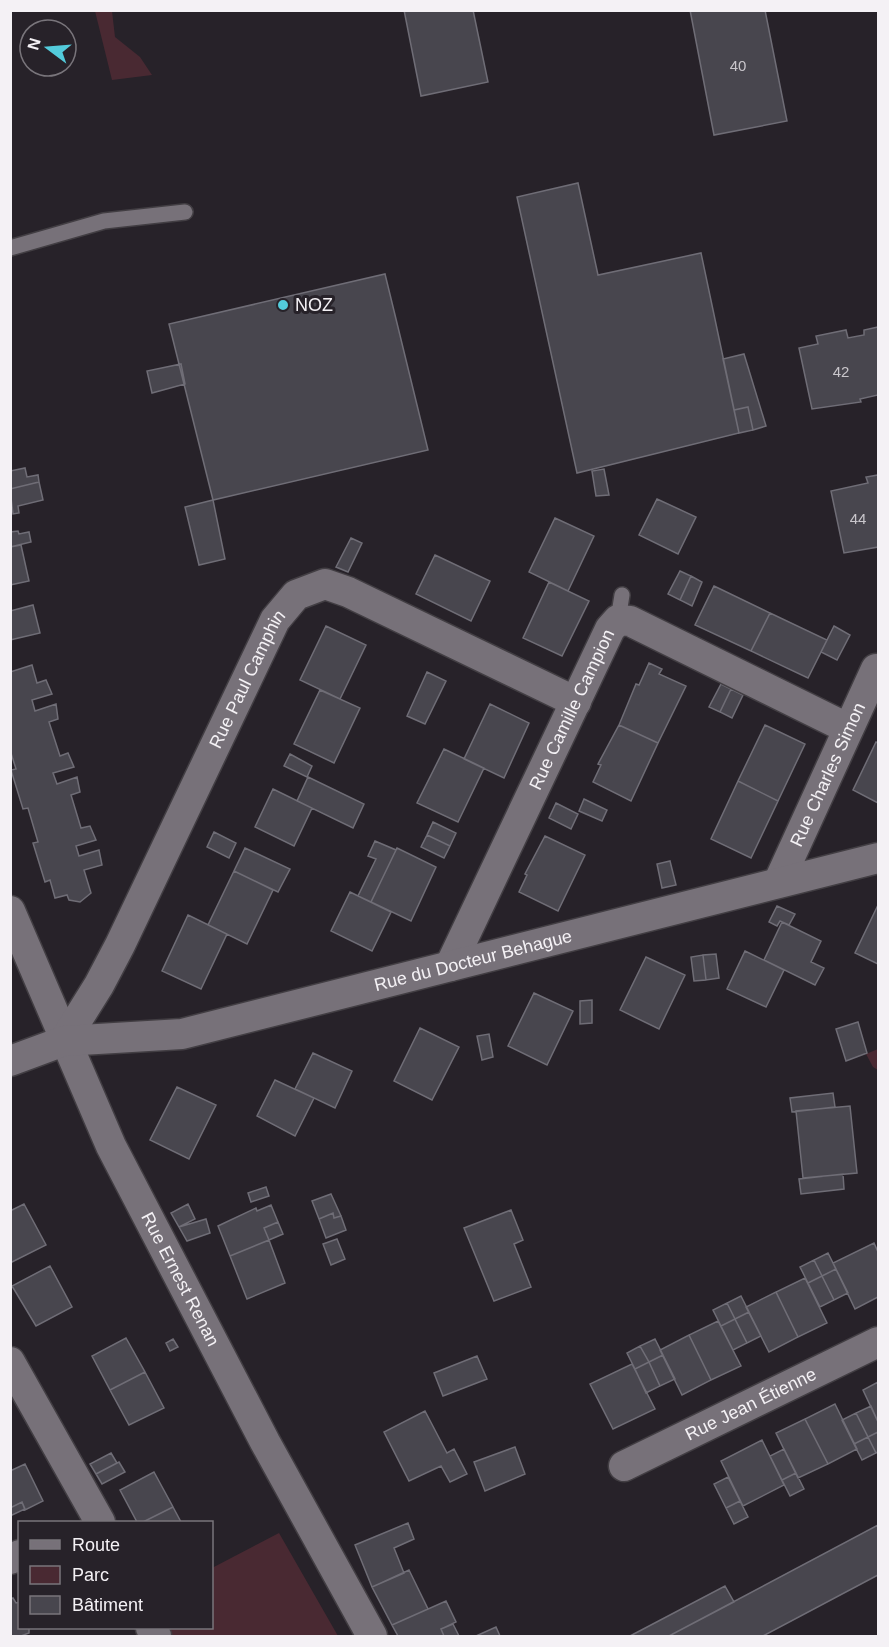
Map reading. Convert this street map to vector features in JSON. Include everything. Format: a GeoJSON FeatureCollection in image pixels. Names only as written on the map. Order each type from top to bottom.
{"type":"FeatureCollection","features":[{"type":"Feature","properties":{"kind":"street","name":"Rue Paul Camphin"},"geometry":{"type":"LineString","coordinates":[[64,1041],[99,985],[120,945],[275,620],[296,595],[325,584],[576,702]]}},
{"type":"Feature","properties":{"kind":"street","name":"Rue Camille Campion"},"geometry":{"type":"LineString","coordinates":[[450,966],[620,608],[630,621],[848,728]]}},
{"type":"Feature","properties":{"kind":"street","name":"Rue Charles Simon"},"geometry":{"type":"LineString","coordinates":[[779,881],[876,669]]}},
{"type":"Feature","properties":{"kind":"street","name":"Rue du Docteur Behague"},"geometry":{"type":"LineString","coordinates":[[10,1061],[64,1041],[182,1034],[779,881],[879,858]]}},
{"type":"Feature","properties":{"kind":"street","name":"Rue Ernest Renan"},"geometry":{"type":"LineString","coordinates":[[10,911],[64,1041],[133,1188],[265,1442],[372,1636]]}},
{"type":"Feature","properties":{"kind":"street","name":"Rue Jean Étienne"},"geometry":{"type":"LineString","coordinates":[[624,1466],[879,1342]]}},
{"type":"Feature","properties":{"kind":"street"},"geometry":{"type":"LineString","coordinates":[[10,1362],[94,1521]]}},
{"type":"Feature","properties":{"kind":"lane"},"geometry":{"type":"LineString","coordinates":[[10,248],[104,221],[184,212]]}},
{"type":"Feature","properties":{"kind":"green space"},"geometry":{"type":"Polygon","coordinates":[[[95,11],[112,11],[115,37],[140,57],[152,75],[112,80],[95,11]]]}},
{"type":"Feature","properties":{"kind":"green space"},"geometry":{"type":"Polygon","coordinates":[[[878,1049],[878,1070],[873,1067],[866,1054],[878,1049]]]}},
{"type":"Feature","properties":{"kind":"green space"},"geometry":{"type":"Polygon","coordinates":[[[279,1533],[338,1636],[168,1636],[164,1629],[213,1629],[213,1567],[279,1533]]]}},
{"type":"Feature","properties":{"kind":"building"},"geometry":{"type":"Polygon","coordinates":[[[404,10],[473,10],[488,82],[421,96],[404,10]]]}},
{"type":"Feature","properties":{"kind":"building"},"geometry":{"type":"Polygon","coordinates":[[[690,10],[765,10],[787,121],[714,135],[690,10]]]}},
{"type":"Feature","properties":{"kind":"building"},"geometry":{"type":"Polygon","coordinates":[[[578,183],[598,275],[701,253],[739,433],[577,473],[517,197],[578,183]]]}},
{"type":"Feature","properties":{"kind":"building"},"geometry":{"type":"Polygon","coordinates":[[[385,274],[428,450],[213,500],[169,324],[385,274]]]}},
{"type":"Feature","properties":{"kind":"building"},"geometry":{"type":"Polygon","coordinates":[[[878,327],[878,395],[860,399],[861,402],[812,409],[799,348],[818,344],[816,336],[846,330],[848,338],[864,335],[864,330],[878,327]]]}},
{"type":"Feature","properties":{"kind":"building"},"geometry":{"type":"Polygon","coordinates":[[[744,354],[766,426],[753,430],[748,407],[734,410],[723,359],[744,354]]]}},
{"type":"Feature","properties":{"kind":"building"},"geometry":{"type":"Polygon","coordinates":[[[181,364],[185,384],[152,393],[147,371],[181,364]]]}},
{"type":"Feature","properties":{"kind":"building"},"geometry":{"type":"Polygon","coordinates":[[[748,407],[753,430],[739,433],[734,410],[748,407]]]}},
{"type":"Feature","properties":{"kind":"building"},"geometry":{"type":"Polygon","coordinates":[[[25,468],[27,477],[38,475],[39,482],[10,489],[10,471],[25,468]]]}},
{"type":"Feature","properties":{"kind":"building"},"geometry":{"type":"Polygon","coordinates":[[[604,469],[609,495],[596,496],[592,471],[604,469]]]}},
{"type":"Feature","properties":{"kind":"building"},"geometry":{"type":"Polygon","coordinates":[[[878,475],[878,547],[844,553],[831,491],[868,483],[866,477],[878,475]]]}},
{"type":"Feature","properties":{"kind":"building"},"geometry":{"type":"Polygon","coordinates":[[[39,482],[43,500],[18,506],[19,513],[13,514],[10,489],[39,482]]]}},
{"type":"Feature","properties":{"kind":"building"},"geometry":{"type":"Polygon","coordinates":[[[657,499],[696,517],[678,554],[639,535],[657,499]]]}},
{"type":"Feature","properties":{"kind":"building"},"geometry":{"type":"Polygon","coordinates":[[[213,500],[225,559],[199,565],[185,507],[213,500]]]}},
{"type":"Feature","properties":{"kind":"building"},"geometry":{"type":"Polygon","coordinates":[[[555,518],[594,536],[568,591],[529,572],[555,518]]]}},
{"type":"Feature","properties":{"kind":"building"},"geometry":{"type":"Polygon","coordinates":[[[18,531],[19,534],[29,532],[31,542],[10,547],[10,532],[18,531]]]}},
{"type":"Feature","properties":{"kind":"building"},"geometry":{"type":"Polygon","coordinates":[[[351,538],[362,543],[348,572],[336,567],[351,538]]]}},
{"type":"Feature","properties":{"kind":"building"},"geometry":{"type":"Polygon","coordinates":[[[21,545],[29,581],[10,585],[10,547],[21,545]]]}},
{"type":"Feature","properties":{"kind":"building"},"geometry":{"type":"Polygon","coordinates":[[[435,555],[490,581],[471,621],[416,594],[435,555]]]}},
{"type":"Feature","properties":{"kind":"building"},"geometry":{"type":"Polygon","coordinates":[[[680,571],[691,576],[680,600],[668,594],[680,571]]]}},
{"type":"Feature","properties":{"kind":"building"},"geometry":{"type":"Polygon","coordinates":[[[691,576],[702,582],[692,606],[680,600],[691,576]]]}},
{"type":"Feature","properties":{"kind":"building"},"geometry":{"type":"Polygon","coordinates":[[[549,582],[589,601],[562,656],[523,638],[549,582]]]}},
{"type":"Feature","properties":{"kind":"building"},"geometry":{"type":"Polygon","coordinates":[[[714,586],[770,613],[751,651],[695,625],[714,586]]]}},
{"type":"Feature","properties":{"kind":"building"},"geometry":{"type":"Polygon","coordinates":[[[33,605],[40,633],[10,640],[10,611],[33,605]]]}},
{"type":"Feature","properties":{"kind":"building"},"geometry":{"type":"Polygon","coordinates":[[[770,613],[827,640],[808,678],[751,651],[770,613]]]}},
{"type":"Feature","properties":{"kind":"building"},"geometry":{"type":"Polygon","coordinates":[[[326,626],[366,645],[340,699],[300,680],[326,626]]]}},
{"type":"Feature","properties":{"kind":"building"},"geometry":{"type":"Polygon","coordinates":[[[834,626],[850,635],[837,660],[821,652],[834,626]]]}},
{"type":"Feature","properties":{"kind":"building"},"geometry":{"type":"Polygon","coordinates":[[[649,663],[662,669],[659,674],[686,686],[658,743],[619,725],[636,684],[639,685],[649,663]]]}},
{"type":"Feature","properties":{"kind":"building"},"geometry":{"type":"Polygon","coordinates":[[[32,665],[37,683],[46,680],[52,694],[32,700],[35,711],[56,704],[58,719],[49,722],[60,756],[68,753],[74,767],[53,773],[57,784],[77,777],[80,792],[71,795],[81,828],[90,826],[96,840],[76,846],[79,856],[99,850],[102,865],[84,870],[91,893],[80,902],[69,900],[67,895],[55,898],[50,880],[45,882],[33,843],[38,842],[28,808],[23,809],[11,770],[16,769],[10,750],[10,672],[32,665]]]}},
{"type":"Feature","properties":{"kind":"building"},"geometry":{"type":"Polygon","coordinates":[[[427,672],[446,681],[425,724],[407,716],[427,672]]]}},
{"type":"Feature","properties":{"kind":"building"},"geometry":{"type":"Polygon","coordinates":[[[721,684],[731,689],[720,712],[709,707],[721,684]]]}},
{"type":"Feature","properties":{"kind":"building"},"geometry":{"type":"Polygon","coordinates":[[[731,689],[743,695],[732,718],[720,712],[731,689]]]}},
{"type":"Feature","properties":{"kind":"building"},"geometry":{"type":"Polygon","coordinates":[[[320,690],[360,708],[334,763],[294,744],[320,690]]]}},
{"type":"Feature","properties":{"kind":"building"},"geometry":{"type":"Polygon","coordinates":[[[490,704],[529,723],[504,778],[464,759],[490,704]]]}},
{"type":"Feature","properties":{"kind":"building"},"geometry":{"type":"Polygon","coordinates":[[[619,725],[658,743],[631,801],[593,782],[601,765],[598,764],[619,725]]]}},
{"type":"Feature","properties":{"kind":"building"},"geometry":{"type":"Polygon","coordinates":[[[765,725],[805,744],[778,801],[738,781],[765,725]]]}},
{"type":"Feature","properties":{"kind":"building"},"geometry":{"type":"Polygon","coordinates":[[[876,742],[878,743],[878,803],[853,790],[876,742]]]}},
{"type":"Feature","properties":{"kind":"building"},"geometry":{"type":"Polygon","coordinates":[[[444,749],[484,768],[458,822],[417,803],[444,749]]]}},
{"type":"Feature","properties":{"kind":"building"},"geometry":{"type":"Polygon","coordinates":[[[290,754],[312,766],[307,777],[284,766],[290,754]]]}},
{"type":"Feature","properties":{"kind":"building"},"geometry":{"type":"Polygon","coordinates":[[[308,777],[364,804],[353,828],[297,801],[308,777]]]}},
{"type":"Feature","properties":{"kind":"building"},"geometry":{"type":"Polygon","coordinates":[[[738,781],[778,801],[751,858],[711,839],[738,781]]]}},
{"type":"Feature","properties":{"kind":"building"},"geometry":{"type":"Polygon","coordinates":[[[273,789],[312,808],[294,846],[255,827],[273,789]]]}},
{"type":"Feature","properties":{"kind":"building"},"geometry":{"type":"Polygon","coordinates":[[[584,799],[607,810],[602,821],[579,811],[584,799]]]}},
{"type":"Feature","properties":{"kind":"building"},"geometry":{"type":"Polygon","coordinates":[[[556,803],[578,814],[571,829],[549,818],[556,803]]]}},
{"type":"Feature","properties":{"kind":"building"},"geometry":{"type":"Polygon","coordinates":[[[433,822],[456,833],[450,846],[427,835],[433,822]]]}},
{"type":"Feature","properties":{"kind":"building"},"geometry":{"type":"Polygon","coordinates":[[[214,832],[236,843],[229,858],[207,847],[214,832]]]}},
{"type":"Feature","properties":{"kind":"building"},"geometry":{"type":"Polygon","coordinates":[[[427,835],[450,846],[444,858],[421,847],[427,835]]]}},
{"type":"Feature","properties":{"kind":"building"},"geometry":{"type":"Polygon","coordinates":[[[545,836],[585,855],[558,911],[519,892],[527,875],[525,874],[545,836]]]}},
{"type":"Feature","properties":{"kind":"building"},"geometry":{"type":"Polygon","coordinates":[[[375,841],[396,850],[371,902],[358,896],[376,859],[368,856],[375,841]]]}},
{"type":"Feature","properties":{"kind":"building"},"geometry":{"type":"Polygon","coordinates":[[[245,848],[290,869],[278,892],[234,871],[245,848]]]}},
{"type":"Feature","properties":{"kind":"building"},"geometry":{"type":"Polygon","coordinates":[[[397,848],[436,867],[411,921],[371,902],[397,848]]]}},
{"type":"Feature","properties":{"kind":"building"},"geometry":{"type":"Polygon","coordinates":[[[670,861],[676,885],[662,888],[657,864],[670,861]]]}},
{"type":"Feature","properties":{"kind":"building"},"geometry":{"type":"Polygon","coordinates":[[[234,871],[273,890],[247,944],[208,925],[234,871]]]}},
{"type":"Feature","properties":{"kind":"building"},"geometry":{"type":"Polygon","coordinates":[[[350,892],[391,912],[372,951],[331,931],[350,892]]]}},
{"type":"Feature","properties":{"kind":"building"},"geometry":{"type":"Polygon","coordinates":[[[878,905],[878,964],[855,953],[878,905]]]}},
{"type":"Feature","properties":{"kind":"building"},"geometry":{"type":"Polygon","coordinates":[[[777,906],[795,914],[789,925],[780,921],[777,926],[769,922],[777,906]]]}},
{"type":"Feature","properties":{"kind":"building"},"geometry":{"type":"Polygon","coordinates":[[[188,915],[227,934],[201,989],[162,971],[188,915]]]}},
{"type":"Feature","properties":{"kind":"building"},"geometry":{"type":"Polygon","coordinates":[[[782,922],[821,941],[811,962],[824,968],[815,985],[764,960],[782,922]]]}},
{"type":"Feature","properties":{"kind":"building"},"geometry":{"type":"Polygon","coordinates":[[[745,951],[784,970],[766,1007],[727,989],[745,951]]]}},
{"type":"Feature","properties":{"kind":"building"},"geometry":{"type":"Polygon","coordinates":[[[716,954],[719,978],[706,980],[703,955],[716,954]]]}},
{"type":"Feature","properties":{"kind":"building"},"geometry":{"type":"Polygon","coordinates":[[[703,955],[706,980],[694,981],[691,957],[703,955]]]}},
{"type":"Feature","properties":{"kind":"building"},"geometry":{"type":"Polygon","coordinates":[[[646,957],[685,975],[659,1029],[620,1010],[646,957]]]}},
{"type":"Feature","properties":{"kind":"building"},"geometry":{"type":"Polygon","coordinates":[[[534,993],[573,1011],[547,1065],[508,1046],[534,993]]]}},
{"type":"Feature","properties":{"kind":"building"},"geometry":{"type":"Polygon","coordinates":[[[592,1000],[592,1023],[580,1024],[580,1001],[592,1000]]]}},
{"type":"Feature","properties":{"kind":"building"},"geometry":{"type":"Polygon","coordinates":[[[858,1022],[867,1053],[846,1061],[836,1029],[858,1022]]]}},
{"type":"Feature","properties":{"kind":"building"},"geometry":{"type":"Polygon","coordinates":[[[420,1028],[459,1047],[432,1100],[394,1081],[420,1028]]]}},
{"type":"Feature","properties":{"kind":"building"},"geometry":{"type":"Polygon","coordinates":[[[489,1034],[493,1057],[482,1060],[477,1036],[489,1034]]]}},
{"type":"Feature","properties":{"kind":"building"},"geometry":{"type":"Polygon","coordinates":[[[313,1053],[352,1071],[335,1108],[295,1089],[313,1053]]]}},
{"type":"Feature","properties":{"kind":"building"},"geometry":{"type":"Polygon","coordinates":[[[275,1080],[314,1098],[295,1136],[257,1116],[275,1080]]]}},
{"type":"Feature","properties":{"kind":"building"},"geometry":{"type":"Polygon","coordinates":[[[177,1087],[216,1105],[189,1159],[150,1140],[177,1087]]]}},
{"type":"Feature","properties":{"kind":"building"},"geometry":{"type":"Polygon","coordinates":[[[833,1093],[835,1107],[792,1112],[790,1098],[833,1093]]]}},
{"type":"Feature","properties":{"kind":"building"},"geometry":{"type":"Polygon","coordinates":[[[850,1106],[857,1173],[803,1178],[796,1111],[850,1106]]]}},
{"type":"Feature","properties":{"kind":"building"},"geometry":{"type":"Polygon","coordinates":[[[843,1174],[844,1189],[801,1194],[799,1179],[843,1174]]]}},
{"type":"Feature","properties":{"kind":"building"},"geometry":{"type":"Polygon","coordinates":[[[266,1187],[269,1196],[251,1202],[248,1193],[266,1187]]]}},
{"type":"Feature","properties":{"kind":"building"},"geometry":{"type":"Polygon","coordinates":[[[331,1194],[341,1216],[334,1218],[333,1213],[319,1219],[312,1201],[331,1194]]]}},
{"type":"Feature","properties":{"kind":"building"},"geometry":{"type":"Polygon","coordinates":[[[24,1204],[46,1245],[10,1263],[10,1211],[24,1204]]]}},
{"type":"Feature","properties":{"kind":"building"},"geometry":{"type":"Polygon","coordinates":[[[188,1204],[195,1219],[179,1227],[171,1213],[188,1204]]]}},
{"type":"Feature","properties":{"kind":"building"},"geometry":{"type":"Polygon","coordinates":[[[271,1205],[278,1222],[264,1228],[269,1240],[230,1256],[218,1226],[256,1208],[257,1211],[271,1205]]]}},
{"type":"Feature","properties":{"kind":"building"},"geometry":{"type":"Polygon","coordinates":[[[511,1210],[523,1240],[514,1244],[531,1287],[494,1301],[464,1228],[511,1210]]]}},
{"type":"Feature","properties":{"kind":"building"},"geometry":{"type":"Polygon","coordinates":[[[333,1213],[334,1218],[341,1216],[346,1230],[326,1238],[319,1219],[333,1213]]]}},
{"type":"Feature","properties":{"kind":"building"},"geometry":{"type":"Polygon","coordinates":[[[206,1219],[210,1233],[187,1241],[179,1227],[206,1219]]]}},
{"type":"Feature","properties":{"kind":"building"},"geometry":{"type":"Polygon","coordinates":[[[278,1222],[283,1234],[269,1240],[264,1228],[278,1222]]]}},
{"type":"Feature","properties":{"kind":"building"},"geometry":{"type":"Polygon","coordinates":[[[337,1239],[345,1259],[331,1265],[323,1244],[337,1239]]]}},
{"type":"Feature","properties":{"kind":"building"},"geometry":{"type":"Polygon","coordinates":[[[269,1240],[285,1283],[247,1299],[230,1256],[269,1240]]]}},
{"type":"Feature","properties":{"kind":"building"},"geometry":{"type":"Polygon","coordinates":[[[874,1243],[878,1252],[878,1297],[855,1309],[833,1263],[874,1243]]]}},
{"type":"Feature","properties":{"kind":"building"},"geometry":{"type":"Polygon","coordinates":[[[828,1253],[836,1269],[822,1276],[814,1260],[828,1253]]]}},
{"type":"Feature","properties":{"kind":"building"},"geometry":{"type":"Polygon","coordinates":[[[814,1260],[822,1276],[808,1283],[800,1267],[814,1260]]]}},
{"type":"Feature","properties":{"kind":"building"},"geometry":{"type":"Polygon","coordinates":[[[50,1266],[72,1307],[36,1326],[12,1286],[50,1266]]]}},
{"type":"Feature","properties":{"kind":"building"},"geometry":{"type":"Polygon","coordinates":[[[836,1269],[848,1293],[834,1300],[822,1276],[836,1269]]]}},
{"type":"Feature","properties":{"kind":"building"},"geometry":{"type":"Polygon","coordinates":[[[822,1276],[834,1300],[820,1307],[808,1283],[822,1276]]]}},
{"type":"Feature","properties":{"kind":"building"},"geometry":{"type":"Polygon","coordinates":[[[805,1278],[827,1323],[798,1337],[776,1292],[805,1278]]]}},
{"type":"Feature","properties":{"kind":"building"},"geometry":{"type":"Polygon","coordinates":[[[776,1292],[798,1337],[769,1352],[746,1307],[776,1292]]]}},
{"type":"Feature","properties":{"kind":"building"},"geometry":{"type":"Polygon","coordinates":[[[741,1296],[749,1312],[735,1319],[727,1303],[741,1296]]]}},
{"type":"Feature","properties":{"kind":"building"},"geometry":{"type":"Polygon","coordinates":[[[727,1303],[735,1319],[721,1326],[713,1310],[727,1303]]]}},
{"type":"Feature","properties":{"kind":"building"},"geometry":{"type":"Polygon","coordinates":[[[749,1312],[761,1336],[747,1343],[735,1319],[749,1312]]]}},
{"type":"Feature","properties":{"kind":"building"},"geometry":{"type":"Polygon","coordinates":[[[735,1319],[747,1343],[733,1350],[721,1326],[735,1319]]]}},
{"type":"Feature","properties":{"kind":"building"},"geometry":{"type":"Polygon","coordinates":[[[718,1321],[741,1366],[711,1380],[689,1335],[718,1321]]]}},
{"type":"Feature","properties":{"kind":"building"},"geometry":{"type":"Polygon","coordinates":[[[689,1335],[711,1380],[682,1395],[660,1350],[689,1335]]]}},
{"type":"Feature","properties":{"kind":"building"},"geometry":{"type":"Polygon","coordinates":[[[126,1338],[145,1372],[110,1390],[92,1356],[126,1338]]]}},
{"type":"Feature","properties":{"kind":"building"},"geometry":{"type":"Polygon","coordinates":[[[173,1339],[178,1347],[170,1351],[166,1343],[173,1339]]]}},
{"type":"Feature","properties":{"kind":"building"},"geometry":{"type":"Polygon","coordinates":[[[655,1339],[663,1355],[649,1362],[640,1346],[655,1339]]]}},
{"type":"Feature","properties":{"kind":"building"},"geometry":{"type":"Polygon","coordinates":[[[640,1346],[649,1362],[635,1369],[627,1353],[640,1346]]]}},
{"type":"Feature","properties":{"kind":"building"},"geometry":{"type":"Polygon","coordinates":[[[663,1355],[675,1379],[660,1386],[649,1362],[663,1355]]]}},
{"type":"Feature","properties":{"kind":"building"},"geometry":{"type":"Polygon","coordinates":[[[477,1356],[487,1379],[443,1396],[434,1373],[477,1356]]]}},
{"type":"Feature","properties":{"kind":"building"},"geometry":{"type":"Polygon","coordinates":[[[649,1362],[660,1386],[646,1393],[635,1369],[649,1362]]]}},
{"type":"Feature","properties":{"kind":"building"},"geometry":{"type":"Polygon","coordinates":[[[632,1364],[655,1409],[613,1429],[590,1384],[632,1364]]]}},
{"type":"Feature","properties":{"kind":"building"},"geometry":{"type":"Polygon","coordinates":[[[145,1372],[164,1408],[129,1425],[110,1390],[145,1372]]]}},
{"type":"Feature","properties":{"kind":"building"},"geometry":{"type":"Polygon","coordinates":[[[878,1382],[878,1422],[863,1390],[878,1382]]]}},
{"type":"Feature","properties":{"kind":"building"},"geometry":{"type":"Polygon","coordinates":[[[835,1404],[857,1449],[828,1464],[805,1419],[835,1404]]]}},
{"type":"Feature","properties":{"kind":"building"},"geometry":{"type":"Polygon","coordinates":[[[871,1406],[878,1422],[878,1432],[868,1437],[856,1413],[871,1406]]]}},
{"type":"Feature","properties":{"kind":"building"},"geometry":{"type":"Polygon","coordinates":[[[425,1411],[447,1453],[454,1449],[467,1474],[450,1482],[441,1466],[409,1481],[384,1432],[425,1411]]]}},
{"type":"Feature","properties":{"kind":"building"},"geometry":{"type":"Polygon","coordinates":[[[856,1413],[868,1437],[854,1444],[842,1420],[856,1413]]]}},
{"type":"Feature","properties":{"kind":"building"},"geometry":{"type":"Polygon","coordinates":[[[805,1419],[828,1464],[798,1478],[776,1433],[805,1419]]]}},
{"type":"Feature","properties":{"kind":"building"},"geometry":{"type":"Polygon","coordinates":[[[878,1432],[878,1452],[876,1453],[868,1437],[878,1432]]]}},
{"type":"Feature","properties":{"kind":"building"},"geometry":{"type":"Polygon","coordinates":[[[868,1437],[876,1453],[862,1460],[854,1444],[868,1437]]]}},
{"type":"Feature","properties":{"kind":"building"},"geometry":{"type":"Polygon","coordinates":[[[762,1440],[784,1485],[743,1506],[721,1461],[762,1440]]]}},
{"type":"Feature","properties":{"kind":"building"},"geometry":{"type":"Polygon","coordinates":[[[515,1447],[525,1474],[485,1491],[474,1462],[515,1447]]]}},
{"type":"Feature","properties":{"kind":"building"},"geometry":{"type":"Polygon","coordinates":[[[784,1449],[796,1473],[782,1480],[770,1456],[784,1449]]]}},
{"type":"Feature","properties":{"kind":"building"},"geometry":{"type":"Polygon","coordinates":[[[111,1453],[117,1463],[96,1474],[90,1464],[111,1453]]]}},
{"type":"Feature","properties":{"kind":"building"},"geometry":{"type":"Polygon","coordinates":[[[119,1462],[125,1472],[102,1484],[96,1474],[119,1462]]]}},
{"type":"Feature","properties":{"kind":"building"},"geometry":{"type":"Polygon","coordinates":[[[25,1464],[43,1501],[25,1510],[22,1502],[10,1508],[10,1471],[25,1464]]]}},
{"type":"Feature","properties":{"kind":"building"},"geometry":{"type":"Polygon","coordinates":[[[154,1472],[173,1507],[145,1521],[136,1521],[120,1490],[154,1472]]]}},
{"type":"Feature","properties":{"kind":"building"},"geometry":{"type":"Polygon","coordinates":[[[796,1473],[804,1489],[790,1496],[782,1480],[796,1473]]]}},
{"type":"Feature","properties":{"kind":"building"},"geometry":{"type":"Polygon","coordinates":[[[728,1477],[740,1501],[726,1508],[714,1484],[728,1477]]]}},
{"type":"Feature","properties":{"kind":"building"},"geometry":{"type":"Polygon","coordinates":[[[740,1501],[748,1517],[734,1524],[726,1508],[740,1501]]]}},
{"type":"Feature","properties":{"kind":"building"},"geometry":{"type":"Polygon","coordinates":[[[22,1502],[25,1509],[10,1516],[10,1508],[22,1502]]]}},
{"type":"Feature","properties":{"kind":"building"},"geometry":{"type":"Polygon","coordinates":[[[173,1507],[180,1521],[145,1521],[173,1507]]]}},
{"type":"Feature","properties":{"kind":"building"},"geometry":{"type":"Polygon","coordinates":[[[408,1523],[414,1539],[394,1548],[404,1573],[372,1587],[355,1545],[408,1523]]]}},
{"type":"Feature","properties":{"kind":"building"},"geometry":{"type":"Polygon","coordinates":[[[878,1525],[878,1575],[763,1636],[669,1636],[878,1525]]]}},
{"type":"Feature","properties":{"kind":"building"},"geometry":{"type":"Polygon","coordinates":[[[409,1570],[428,1609],[392,1625],[372,1587],[409,1570]]]}},
{"type":"Feature","properties":{"kind":"building"},"geometry":{"type":"Polygon","coordinates":[[[725,1586],[734,1602],[669,1636],[630,1636],[725,1586]]]}},
{"type":"Feature","properties":{"kind":"building"},"geometry":{"type":"Polygon","coordinates":[[[13,1598],[18,1602],[18,1629],[29,1629],[29,1633],[10,1636],[10,1599],[13,1598]]]}},
{"type":"Feature","properties":{"kind":"building"},"geometry":{"type":"Polygon","coordinates":[[[446,1601],[456,1622],[441,1629],[444,1636],[398,1636],[392,1625],[446,1601]]]}},
{"type":"Feature","properties":{"kind":"building"},"geometry":{"type":"Polygon","coordinates":[[[453,1624],[459,1636],[444,1636],[441,1629],[453,1624]]]}},
{"type":"Feature","properties":{"kind":"building"},"geometry":{"type":"Polygon","coordinates":[[[496,1627],[500,1636],[476,1636],[496,1627]]]}},
{"type":"Feature","properties":{"kind":"place","name":"NOZ"},"geometry":{"type":"Point","coordinates":[283,305]}}]}
